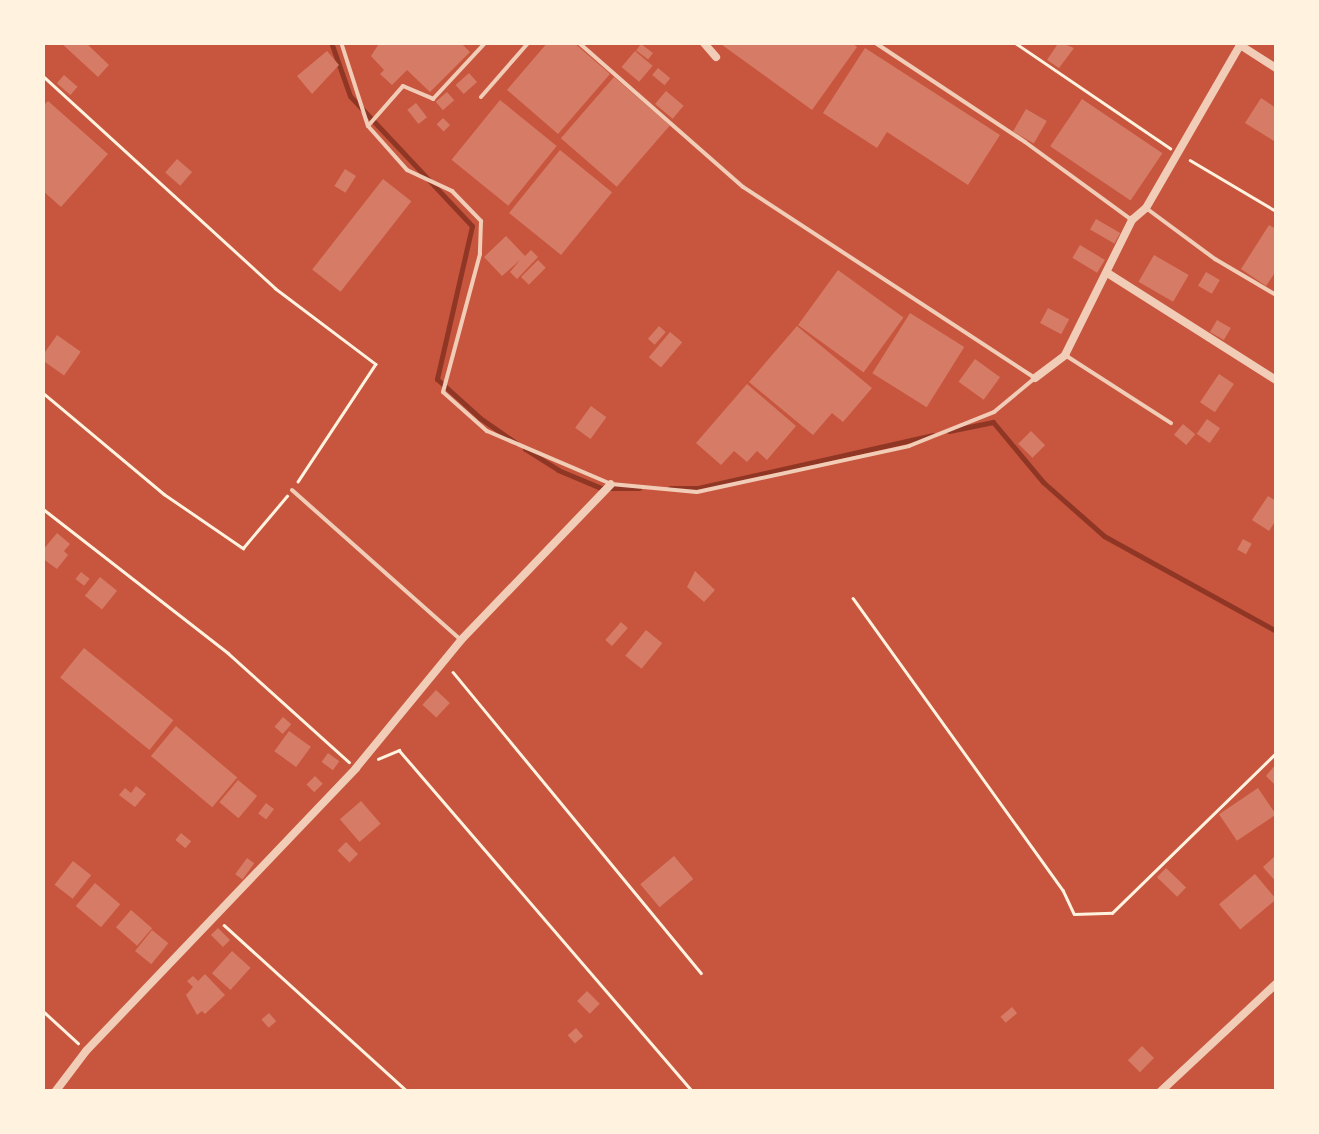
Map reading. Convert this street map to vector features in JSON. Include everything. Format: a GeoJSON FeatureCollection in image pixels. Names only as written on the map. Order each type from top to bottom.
{"type":"FeatureCollection","features":[{"type":"Feature","properties":{"kind":"street"},"geometry":{"type":"LineString","coordinates":[[703,42],[716,57]]}},
{"type":"Feature","properties":{"kind":"street"},"geometry":{"type":"LineString","coordinates":[[1035,378],[1065,355],[1109,274],[1132,220],[1146,208],[1241,44],[1276,68]]}},
{"type":"Feature","properties":{"kind":"street"},"geometry":{"type":"LineString","coordinates":[[1109,274],[1276,380]]}},
{"type":"Feature","properties":{"kind":"street"},"geometry":{"type":"LineString","coordinates":[[55,1092],[86,1051],[356,768],[462,640],[611,484]]}},
{"type":"Feature","properties":{"kind":"street"},"geometry":{"type":"LineString","coordinates":[[1160,1092],[1276,984]]}},
{"type":"Feature","properties":{"kind":"lane"},"geometry":{"type":"LineString","coordinates":[[341,42],[368,126],[407,170],[452,191],[481,222],[480,254],[443,392],[487,432],[611,484],[697,492],[909,446],[994,412],[1035,378],[743,186],[578,42]]}},
{"type":"Feature","properties":{"kind":"lane"},"geometry":{"type":"LineString","coordinates":[[368,126],[403,86],[433,99],[486,42]]}},
{"type":"Feature","properties":{"kind":"lane"},"geometry":{"type":"LineString","coordinates":[[481,97],[529,42]]}},
{"type":"Feature","properties":{"kind":"lane"},"geometry":{"type":"LineString","coordinates":[[874,42],[1026,142],[1132,220]]}},
{"type":"Feature","properties":{"kind":"lane"},"geometry":{"type":"LineString","coordinates":[[1146,208],[1215,259],[1276,295]]}},
{"type":"Feature","properties":{"kind":"lane"},"geometry":{"type":"LineString","coordinates":[[1065,355],[1171,423]]}},
{"type":"Feature","properties":{"kind":"lane"},"geometry":{"type":"LineString","coordinates":[[292,490],[462,640]]}},
{"type":"Feature","properties":{"kind":"path"},"geometry":{"type":"LineString","coordinates":[[1014,42],[1177,153],[1276,211]]}},
{"type":"Feature","properties":{"kind":"path"},"geometry":{"type":"LineString","coordinates":[[42,75],[275,288],[376,364],[292,490],[244,548],[164,494],[42,392]]}},
{"type":"Feature","properties":{"kind":"path"},"geometry":{"type":"LineString","coordinates":[[42,508],[228,653],[356,768],[399,750],[692,1092]]}},
{"type":"Feature","properties":{"kind":"path"},"geometry":{"type":"LineString","coordinates":[[853,598],[1063,890],[1074,914],[1112,913],[1276,753]]}},
{"type":"Feature","properties":{"kind":"path"},"geometry":{"type":"LineString","coordinates":[[446,663],[701,973]]}},
{"type":"Feature","properties":{"kind":"path"},"geometry":{"type":"LineString","coordinates":[[214,916],[408,1092]]}},
{"type":"Feature","properties":{"kind":"path"},"geometry":{"type":"LineString","coordinates":[[42,1010],[86,1051]]}},
{"type":"Feature","properties":{"kind":"building"},"geometry":{"type":"Polygon","coordinates":[[[60,42],[85,42],[109,65],[98,77],[60,42]]]}},
{"type":"Feature","properties":{"kind":"building"},"geometry":{"type":"Polygon","coordinates":[[[380,42],[460,42],[470,52],[430,92],[407,70],[392,85],[380,74],[384,70],[371,56],[380,42]]]}},
{"type":"Feature","properties":{"kind":"building"},"geometry":{"type":"Polygon","coordinates":[[[548,42],[573,42],[610,74],[558,134],[507,90],[548,42]]]}},
{"type":"Feature","properties":{"kind":"building"},"geometry":{"type":"Polygon","coordinates":[[[718,42],[851,42],[857,47],[812,110],[718,42]]]}},
{"type":"Feature","properties":{"kind":"building"},"geometry":{"type":"Polygon","coordinates":[[[1059,42],[1074,48],[1059,68],[1047,60],[1059,42]]]}},
{"type":"Feature","properties":{"kind":"building"},"geometry":{"type":"Polygon","coordinates":[[[641,44],[653,53],[648,59],[636,50],[641,44]]]}},
{"type":"Feature","properties":{"kind":"building"},"geometry":{"type":"Polygon","coordinates":[[[865,48],[1000,135],[968,185],[887,132],[877,148],[823,113],[865,48]]]}},
{"type":"Feature","properties":{"kind":"building"},"geometry":{"type":"Polygon","coordinates":[[[327,51],[339,65],[312,94],[297,76],[327,51]]]}},
{"type":"Feature","properties":{"kind":"building"},"geometry":{"type":"Polygon","coordinates":[[[635,51],[653,66],[639,82],[622,67],[635,51]]]}},
{"type":"Feature","properties":{"kind":"building"},"geometry":{"type":"Polygon","coordinates":[[[658,68],[670,78],[664,85],[652,75],[658,68]]]}},
{"type":"Feature","properties":{"kind":"building"},"geometry":{"type":"Polygon","coordinates":[[[469,73],[477,82],[464,94],[456,85],[469,73]]]}},
{"type":"Feature","properties":{"kind":"building"},"geometry":{"type":"Polygon","coordinates":[[[64,75],[78,87],[70,95],[57,83],[64,75]]]}},
{"type":"Feature","properties":{"kind":"building"},"geometry":{"type":"Polygon","coordinates":[[[614,77],[670,126],[617,187],[561,138],[614,77]]]}},
{"type":"Feature","properties":{"kind":"building"},"geometry":{"type":"Polygon","coordinates":[[[666,91],[684,106],[673,119],[655,104],[666,91]]]}},
{"type":"Feature","properties":{"kind":"building"},"geometry":{"type":"Polygon","coordinates":[[[447,92],[454,100],[443,110],[436,102],[447,92]]]}},
{"type":"Feature","properties":{"kind":"building"},"geometry":{"type":"Polygon","coordinates":[[[1261,98],[1276,108],[1274,141],[1245,123],[1261,98]]]}},
{"type":"Feature","properties":{"kind":"building"},"geometry":{"type":"Polygon","coordinates":[[[1082,99],[1162,153],[1131,200],[1050,146],[1082,99]]]}},
{"type":"Feature","properties":{"kind":"building"},"geometry":{"type":"Polygon","coordinates":[[[500,100],[557,146],[508,206],[452,160],[500,100]]]}},
{"type":"Feature","properties":{"kind":"building"},"geometry":{"type":"Polygon","coordinates":[[[48,101],[108,154],[61,207],[42,190],[42,107],[48,101]]]}},
{"type":"Feature","properties":{"kind":"building"},"geometry":{"type":"Polygon","coordinates":[[[416,103],[427,117],[418,124],[407,110],[416,103]]]}},
{"type":"Feature","properties":{"kind":"building"},"geometry":{"type":"Polygon","coordinates":[[[1026,109],[1047,121],[1034,144],[1013,132],[1026,109]]]}},
{"type":"Feature","properties":{"kind":"building"},"geometry":{"type":"Polygon","coordinates":[[[443,118],[450,125],[444,131],[437,124],[443,118]]]}},
{"type":"Feature","properties":{"kind":"building"},"geometry":{"type":"Polygon","coordinates":[[[560,150],[612,192],[561,255],[509,213],[560,150]]]}},
{"type":"Feature","properties":{"kind":"building"},"geometry":{"type":"Polygon","coordinates":[[[177,159],[192,172],[180,186],[165,173],[177,159]]]}},
{"type":"Feature","properties":{"kind":"building"},"geometry":{"type":"Polygon","coordinates":[[[345,169],[356,176],[345,193],[334,186],[345,169]]]}},
{"type":"Feature","properties":{"kind":"building"},"geometry":{"type":"Polygon","coordinates":[[[383,179],[411,201],[341,292],[312,270],[383,179]]]}},
{"type":"Feature","properties":{"kind":"building"},"geometry":{"type":"Polygon","coordinates":[[[1096,219],[1120,233],[1114,243],[1090,229],[1096,219]]]}},
{"type":"Feature","properties":{"kind":"building"},"geometry":{"type":"Polygon","coordinates":[[[1269,225],[1276,229],[1276,271],[1266,286],[1241,269],[1269,225]]]}},
{"type":"Feature","properties":{"kind":"building"},"geometry":{"type":"Polygon","coordinates":[[[506,236],[525,256],[531,250],[538,257],[517,279],[510,272],[520,260],[502,276],[484,257],[506,236]]]}},
{"type":"Feature","properties":{"kind":"building"},"geometry":{"type":"Polygon","coordinates":[[[1080,245],[1105,260],[1097,273],[1072,258],[1080,245]]]}},
{"type":"Feature","properties":{"kind":"building"},"geometry":{"type":"Polygon","coordinates":[[[1154,255],[1189,275],[1173,302],[1138,282],[1154,255]]]}},
{"type":"Feature","properties":{"kind":"building"},"geometry":{"type":"Polygon","coordinates":[[[538,260],[546,268],[529,285],[521,277],[538,260]]]}},
{"type":"Feature","properties":{"kind":"building"},"geometry":{"type":"Polygon","coordinates":[[[838,270],[904,318],[864,373],[798,325],[838,270]]]}},
{"type":"Feature","properties":{"kind":"building"},"geometry":{"type":"Polygon","coordinates":[[[1206,272],[1220,280],[1212,294],[1198,286],[1206,272]]]}},
{"type":"Feature","properties":{"kind":"building"},"geometry":{"type":"Polygon","coordinates":[[[1048,308],[1069,319],[1061,334],[1040,323],[1048,308]]]}},
{"type":"Feature","properties":{"kind":"building"},"geometry":{"type":"Polygon","coordinates":[[[910,313],[964,347],[927,407],[872,373],[910,313]]]}},
{"type":"Feature","properties":{"kind":"building"},"geometry":{"type":"Polygon","coordinates":[[[1217,320],[1231,328],[1224,340],[1210,332],[1217,320]]]}},
{"type":"Feature","properties":{"kind":"building"},"geometry":{"type":"Polygon","coordinates":[[[659,326],[666,332],[655,345],[648,339],[659,326]]]}},
{"type":"Feature","properties":{"kind":"building"},"geometry":{"type":"Polygon","coordinates":[[[797,326],[872,388],[843,422],[832,413],[813,435],[749,382],[797,326]]]}},
{"type":"Feature","properties":{"kind":"building"},"geometry":{"type":"Polygon","coordinates":[[[670,332],[682,342],[661,368],[649,357],[670,332]]]}},
{"type":"Feature","properties":{"kind":"building"},"geometry":{"type":"Polygon","coordinates":[[[57,335],[81,352],[64,375],[42,360],[57,335]]]}},
{"type":"Feature","properties":{"kind":"building"},"geometry":{"type":"Polygon","coordinates":[[[975,359],[1000,377],[984,400],[959,382],[975,359]]]}},
{"type":"Feature","properties":{"kind":"building"},"geometry":{"type":"Polygon","coordinates":[[[1219,374],[1234,384],[1215,412],[1200,402],[1219,374]]]}},
{"type":"Feature","properties":{"kind":"building"},"geometry":{"type":"Polygon","coordinates":[[[747,384],[796,426],[767,460],[757,451],[747,462],[734,451],[721,465],[696,443],[747,384]]]}},
{"type":"Feature","properties":{"kind":"building"},"geometry":{"type":"Polygon","coordinates":[[[591,406],[606,417],[591,439],[575,428],[591,406]]]}},
{"type":"Feature","properties":{"kind":"building"},"geometry":{"type":"Polygon","coordinates":[[[1207,419],[1220,428],[1210,443],[1197,434],[1207,419]]]}},
{"type":"Feature","properties":{"kind":"building"},"geometry":{"type":"Polygon","coordinates":[[[1183,424],[1195,434],[1186,445],[1174,435],[1183,424]]]}},
{"type":"Feature","properties":{"kind":"building"},"geometry":{"type":"Polygon","coordinates":[[[1031,431],[1045,445],[1032,458],[1018,444],[1031,431]]]}},
{"type":"Feature","properties":{"kind":"building"},"geometry":{"type":"Polygon","coordinates":[[[1268,496],[1276,501],[1276,520],[1269,531],[1252,520],[1268,496]]]}},
{"type":"Feature","properties":{"kind":"building"},"geometry":{"type":"Polygon","coordinates":[[[57,533],[70,544],[64,551],[68,555],[57,569],[42,558],[42,551],[57,533]]]}},
{"type":"Feature","properties":{"kind":"building"},"geometry":{"type":"Polygon","coordinates":[[[1243,539],[1252,544],[1246,554],[1237,549],[1243,539]]]}},
{"type":"Feature","properties":{"kind":"building"},"geometry":{"type":"Polygon","coordinates":[[[695,571],[715,590],[704,602],[687,587],[695,571]]]}},
{"type":"Feature","properties":{"kind":"building"},"geometry":{"type":"Polygon","coordinates":[[[81,572],[90,579],[84,586],[75,579],[81,572]]]}},
{"type":"Feature","properties":{"kind":"building"},"geometry":{"type":"Polygon","coordinates":[[[100,577],[117,591],[102,609],[85,596],[100,577]]]}},
{"type":"Feature","properties":{"kind":"building"},"geometry":{"type":"Polygon","coordinates":[[[621,622],[628,628],[612,646],[605,640],[621,622]]]}},
{"type":"Feature","properties":{"kind":"building"},"geometry":{"type":"Polygon","coordinates":[[[646,630],[662,643],[642,669],[625,656],[646,630]]]}},
{"type":"Feature","properties":{"kind":"building"},"geometry":{"type":"Polygon","coordinates":[[[84,648],[173,720],[149,750],[60,678],[84,648]]]}},
{"type":"Feature","properties":{"kind":"building"},"geometry":{"type":"Polygon","coordinates":[[[436,690],[450,703],[436,718],[422,705],[436,690]]]}},
{"type":"Feature","properties":{"kind":"building"},"geometry":{"type":"Polygon","coordinates":[[[283,717],[291,724],[283,734],[274,727],[283,717]]]}},
{"type":"Feature","properties":{"kind":"building"},"geometry":{"type":"Polygon","coordinates":[[[176,726],[237,777],[212,807],[151,756],[176,726]]]}},
{"type":"Feature","properties":{"kind":"building"},"geometry":{"type":"Polygon","coordinates":[[[289,731],[311,747],[296,767],[274,751],[289,731]]]}},
{"type":"Feature","properties":{"kind":"building"},"geometry":{"type":"Polygon","coordinates":[[[328,753],[339,761],[333,770],[322,762],[328,753]]]}},
{"type":"Feature","properties":{"kind":"building"},"geometry":{"type":"Polygon","coordinates":[[[1276,764],[1276,786],[1266,776],[1276,764]]]}},
{"type":"Feature","properties":{"kind":"building"},"geometry":{"type":"Polygon","coordinates":[[[315,776],[323,784],[314,792],[307,784],[315,776]]]}},
{"type":"Feature","properties":{"kind":"building"},"geometry":{"type":"Polygon","coordinates":[[[238,780],[257,796],[239,818],[219,802],[238,780]]]}},
{"type":"Feature","properties":{"kind":"building"},"geometry":{"type":"Polygon","coordinates":[[[136,786],[146,794],[135,807],[119,795],[125,788],[131,793],[136,786]]]}},
{"type":"Feature","properties":{"kind":"building"},"geometry":{"type":"Polygon","coordinates":[[[1258,788],[1276,815],[1237,841],[1219,814],[1258,788]]]}},
{"type":"Feature","properties":{"kind":"building"},"geometry":{"type":"Polygon","coordinates":[[[361,801],[381,824],[360,842],[340,819],[361,801]]]}},
{"type":"Feature","properties":{"kind":"building"},"geometry":{"type":"Polygon","coordinates":[[[266,803],[274,809],[266,819],[258,813],[266,803]]]}},
{"type":"Feature","properties":{"kind":"building"},"geometry":{"type":"Polygon","coordinates":[[[181,833],[191,841],[185,848],[175,840],[181,833]]]}},
{"type":"Feature","properties":{"kind":"building"},"geometry":{"type":"Polygon","coordinates":[[[346,842],[358,854],[350,863],[338,850],[346,842]]]}},
{"type":"Feature","properties":{"kind":"building"},"geometry":{"type":"Polygon","coordinates":[[[1276,855],[1276,882],[1263,867],[1276,855]]]}},
{"type":"Feature","properties":{"kind":"building"},"geometry":{"type":"Polygon","coordinates":[[[674,856],[693,879],[660,907],[640,884],[674,856]]]}},
{"type":"Feature","properties":{"kind":"building"},"geometry":{"type":"Polygon","coordinates":[[[247,858],[254,863],[243,879],[235,874],[247,858]]]}},
{"type":"Feature","properties":{"kind":"building"},"geometry":{"type":"Polygon","coordinates":[[[73,861],[91,875],[73,899],[55,885],[73,861]]]}},
{"type":"Feature","properties":{"kind":"building"},"geometry":{"type":"Polygon","coordinates":[[[1166,868],[1186,887],[1177,897],[1157,877],[1166,868]]]}},
{"type":"Feature","properties":{"kind":"building"},"geometry":{"type":"Polygon","coordinates":[[[1255,874],[1276,899],[1240,929],[1219,904],[1255,874]]]}},
{"type":"Feature","properties":{"kind":"building"},"geometry":{"type":"Polygon","coordinates":[[[95,883],[120,904],[101,927],[76,906],[95,883]]]}},
{"type":"Feature","properties":{"kind":"building"},"geometry":{"type":"Polygon","coordinates":[[[131,910],[152,928],[137,946],[116,927],[131,910]]]}},
{"type":"Feature","properties":{"kind":"building"},"geometry":{"type":"Polygon","coordinates":[[[218,928],[230,940],[223,947],[211,935],[218,928]]]}},
{"type":"Feature","properties":{"kind":"building"},"geometry":{"type":"Polygon","coordinates":[[[152,930],[168,943],[151,964],[135,951],[152,930]]]}},
{"type":"Feature","properties":{"kind":"building"},"geometry":{"type":"Polygon","coordinates":[[[232,951],[251,968],[231,990],[212,973],[232,951]]]}},
{"type":"Feature","properties":{"kind":"building"},"geometry":{"type":"Polygon","coordinates":[[[205,974],[225,995],[205,1014],[202,1011],[197,1015],[186,995],[193,987],[187,981],[193,976],[198,981],[205,974]]]}},
{"type":"Feature","properties":{"kind":"building"},"geometry":{"type":"Polygon","coordinates":[[[587,991],[600,1004],[590,1014],[577,1001],[587,991]]]}},
{"type":"Feature","properties":{"kind":"building"},"geometry":{"type":"Polygon","coordinates":[[[1012,1007],[1017,1013],[1006,1023],[1001,1017],[1012,1007]]]}},
{"type":"Feature","properties":{"kind":"building"},"geometry":{"type":"Polygon","coordinates":[[[269,1013],[276,1021],[269,1028],[261,1020],[269,1013]]]}},
{"type":"Feature","properties":{"kind":"building"},"geometry":{"type":"Polygon","coordinates":[[[576,1028],[583,1036],[575,1044],[568,1035],[576,1028]]]}},
{"type":"Feature","properties":{"kind":"building"},"geometry":{"type":"Polygon","coordinates":[[[1142,1046],[1154,1058],[1140,1072],[1128,1060],[1142,1046]]]}},
{"type":"Feature","properties":{"kind":"waterway"},"geometry":{"type":"LineString","coordinates":[[331,42],[350,96],[472,226],[437,379],[480,418],[516,443]]}},
{"type":"Feature","properties":{"kind":"waterway"},"geometry":{"type":"LineString","coordinates":[[949,431],[993,422],[1043,482],[1104,536],[1276,631]]}},
{"type":"Feature","properties":{"kind":"waterway"},"geometry":{"type":"LineString","coordinates":[[670,488],[698,488],[933,435]]}},
{"type":"Feature","properties":{"kind":"waterway"},"geometry":{"type":"LineString","coordinates":[[525,449],[558,470],[601,488],[639,488]]}}]}
